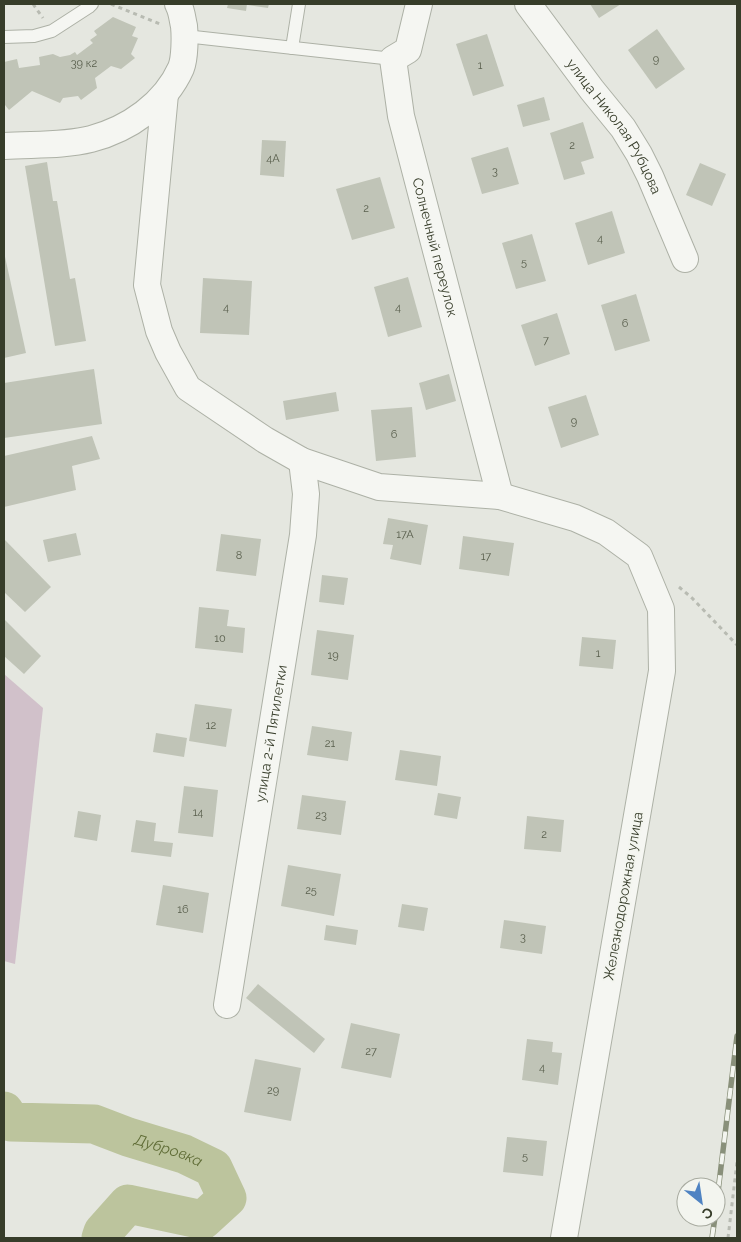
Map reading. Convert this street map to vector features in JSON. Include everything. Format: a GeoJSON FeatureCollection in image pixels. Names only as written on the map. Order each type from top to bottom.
{"type":"FeatureCollection","features":[{"type":"Feature","properties":{"kind":"street"},"geometry":{"type":"LineString","coordinates":[[4,146],[65,144],[92,139],[120,129],[147,112],[165,94],[182,66],[185,36],[181,8],[178,4]]}},
{"type":"Feature","properties":{"kind":"street"},"geometry":{"type":"LineString","coordinates":[[393,59],[408,50],[419,4]]}},
{"type":"Feature","properties":{"kind":"street","name":"улица Николая Рубцова"},"geometry":{"type":"LineString","coordinates":[[528,4],[623,128],[650,176],[685,259]]}},
{"type":"Feature","properties":{"kind":"street","name":"Солнечный переулок"},"geometry":{"type":"LineString","coordinates":[[393,59],[400,116],[500,496]]}},
{"type":"Feature","properties":{"kind":"street"},"geometry":{"type":"LineString","coordinates":[[165,94],[147,285],[159,331],[168,352],[188,388],[265,440],[302,461],[379,487],[500,496]]}},
{"type":"Feature","properties":{"kind":"street","name":"улица 2-й Пятилетки"},"geometry":{"type":"LineString","coordinates":[[227,1005],[302,535],[306,494],[302,461]]}},
{"type":"Feature","properties":{"kind":"street","name":"Железнодорожная улица"},"geometry":{"type":"LineString","coordinates":[[500,496],[576,518],[606,532],[639,556],[661,609],[662,671],[564,1238]]}},
{"type":"Feature","properties":{"kind":"lane"},"geometry":{"type":"LineString","coordinates":[[4,37],[34,36],[52,30],[92,4]]}},
{"type":"Feature","properties":{"kind":"lane"},"geometry":{"type":"LineString","coordinates":[[292,48],[300,4]]}},
{"type":"Feature","properties":{"kind":"lane"},"geometry":{"type":"LineString","coordinates":[[185,36],[393,59]]}},
{"type":"Feature","properties":{"kind":"path"},"geometry":{"type":"LineString","coordinates":[[111,4],[143,17]]}},
{"type":"Feature","properties":{"kind":"path"},"geometry":{"type":"LineString","coordinates":[[677,586],[692,598],[737,645]]}},
{"type":"Feature","properties":{"kind":"path"},"geometry":{"type":"LineString","coordinates":[[728,1238],[737,1162]]}},
{"type":"Feature","properties":{"kind":"shaded area"},"geometry":{"type":"Polygon","coordinates":[[[4,674],[43,708],[15,964],[4,961],[4,674]]]}},
{"type":"Feature","properties":{"kind":"building"},"geometry":{"type":"Polygon","coordinates":[[[228,4],[247,4],[246,11],[227,8],[228,4]]]}},
{"type":"Feature","properties":{"kind":"building"},"geometry":{"type":"Polygon","coordinates":[[[248,4],[269,4],[268,8],[248,4]]]}},
{"type":"Feature","properties":{"kind":"building"},"geometry":{"type":"Polygon","coordinates":[[[590,4],[621,4],[599,18],[590,4]]]}},
{"type":"Feature","properties":{"kind":"building"},"geometry":{"type":"Polygon","coordinates":[[[113,17],[136,27],[132,36],[138,38],[131,54],[135,58],[121,69],[111,66],[95,78],[97,88],[81,100],[78,96],[63,98],[60,103],[32,91],[9,110],[4,105],[4,62],[17,59],[19,68],[40,65],[39,57],[53,54],[60,57],[75,52],[77,55],[93,43],[90,40],[97,35],[94,31],[113,17]]]}},
{"type":"Feature","properties":{"kind":"building"},"geometry":{"type":"Polygon","coordinates":[[[657,29],[685,69],[656,89],[628,50],[657,29]]]}},
{"type":"Feature","properties":{"kind":"building"},"geometry":{"type":"Polygon","coordinates":[[[487,34],[504,86],[473,96],[456,44],[487,34]]]}},
{"type":"Feature","properties":{"kind":"building"},"geometry":{"type":"Polygon","coordinates":[[[544,97],[550,120],[523,127],[517,105],[544,97]]]}},
{"type":"Feature","properties":{"kind":"building"},"geometry":{"type":"Polygon","coordinates":[[[583,122],[594,158],[581,162],[585,174],[564,180],[550,133],[583,122]]]}},
{"type":"Feature","properties":{"kind":"building"},"geometry":{"type":"Polygon","coordinates":[[[262,140],[286,141],[284,177],[260,175],[262,140]]]}},
{"type":"Feature","properties":{"kind":"building"},"geometry":{"type":"Polygon","coordinates":[[[508,147],[519,184],[482,194],[471,158],[508,147]]]}},
{"type":"Feature","properties":{"kind":"building"},"geometry":{"type":"Polygon","coordinates":[[[47,162],[53,201],[57,201],[70,279],[75,278],[86,341],[55,346],[25,166],[47,162]]]}},
{"type":"Feature","properties":{"kind":"building"},"geometry":{"type":"Polygon","coordinates":[[[700,163],[726,174],[712,206],[686,195],[700,163]]]}},
{"type":"Feature","properties":{"kind":"building"},"geometry":{"type":"Polygon","coordinates":[[[380,177],[395,228],[352,240],[336,189],[380,177]]]}},
{"type":"Feature","properties":{"kind":"building"},"geometry":{"type":"Polygon","coordinates":[[[612,211],[625,253],[588,265],[575,223],[612,211]]]}},
{"type":"Feature","properties":{"kind":"building"},"geometry":{"type":"Polygon","coordinates":[[[532,234],[546,281],[516,289],[502,243],[532,234]]]}},
{"type":"Feature","properties":{"kind":"building"},"geometry":{"type":"Polygon","coordinates":[[[4,252],[26,353],[4,358],[4,252]]]}},
{"type":"Feature","properties":{"kind":"building"},"geometry":{"type":"Polygon","coordinates":[[[408,277],[422,327],[388,337],[374,287],[408,277]]]}},
{"type":"Feature","properties":{"kind":"building"},"geometry":{"type":"Polygon","coordinates":[[[203,278],[252,281],[249,335],[200,333],[203,278]]]}},
{"type":"Feature","properties":{"kind":"building"},"geometry":{"type":"Polygon","coordinates":[[[636,294],[650,341],[615,351],[601,305],[636,294]]]}},
{"type":"Feature","properties":{"kind":"building"},"geometry":{"type":"Polygon","coordinates":[[[557,313],[570,354],[535,366],[521,325],[557,313]]]}},
{"type":"Feature","properties":{"kind":"building"},"geometry":{"type":"Polygon","coordinates":[[[94,369],[102,424],[4,438],[4,383],[94,369]]]}},
{"type":"Feature","properties":{"kind":"building"},"geometry":{"type":"Polygon","coordinates":[[[449,374],[456,401],[426,410],[419,383],[449,374]]]}},
{"type":"Feature","properties":{"kind":"building"},"geometry":{"type":"Polygon","coordinates":[[[336,392],[339,411],[286,420],[283,401],[336,392]]]}},
{"type":"Feature","properties":{"kind":"building"},"geometry":{"type":"Polygon","coordinates":[[[586,395],[599,435],[561,448],[548,407],[586,395]]]}},
{"type":"Feature","properties":{"kind":"building"},"geometry":{"type":"Polygon","coordinates":[[[412,407],[416,457],[376,461],[371,410],[412,407]]]}},
{"type":"Feature","properties":{"kind":"building"},"geometry":{"type":"Polygon","coordinates":[[[92,436],[100,459],[72,466],[76,490],[4,507],[4,456],[92,436]]]}},
{"type":"Feature","properties":{"kind":"building"},"geometry":{"type":"Polygon","coordinates":[[[388,518],[428,525],[421,565],[390,559],[393,545],[383,544],[388,518]]]}},
{"type":"Feature","properties":{"kind":"building"},"geometry":{"type":"Polygon","coordinates":[[[76,533],[81,555],[48,562],[43,540],[76,533]]]}},
{"type":"Feature","properties":{"kind":"building"},"geometry":{"type":"Polygon","coordinates":[[[221,534],[261,539],[256,576],[216,571],[221,534]]]}},
{"type":"Feature","properties":{"kind":"building"},"geometry":{"type":"Polygon","coordinates":[[[463,536],[514,543],[509,576],[459,569],[463,536]]]}},
{"type":"Feature","properties":{"kind":"building"},"geometry":{"type":"Polygon","coordinates":[[[4,539],[51,587],[25,612],[4,592],[4,539]]]}},
{"type":"Feature","properties":{"kind":"building"},"geometry":{"type":"Polygon","coordinates":[[[322,575],[348,578],[344,605],[319,602],[322,575]]]}},
{"type":"Feature","properties":{"kind":"building"},"geometry":{"type":"Polygon","coordinates":[[[199,607],[229,610],[227,626],[245,628],[243,653],[195,648],[199,607]]]}},
{"type":"Feature","properties":{"kind":"building"},"geometry":{"type":"Polygon","coordinates":[[[4,619],[41,656],[24,674],[4,656],[4,619]]]}},
{"type":"Feature","properties":{"kind":"building"},"geometry":{"type":"Polygon","coordinates":[[[317,630],[354,635],[348,680],[311,675],[317,630]]]}},
{"type":"Feature","properties":{"kind":"building"},"geometry":{"type":"Polygon","coordinates":[[[582,637],[616,640],[613,669],[579,666],[582,637]]]}},
{"type":"Feature","properties":{"kind":"building"},"geometry":{"type":"Polygon","coordinates":[[[195,704],[232,709],[226,747],[189,741],[195,704]]]}},
{"type":"Feature","properties":{"kind":"building"},"geometry":{"type":"Polygon","coordinates":[[[312,726],[352,732],[348,761],[307,755],[312,726]]]}},
{"type":"Feature","properties":{"kind":"building"},"geometry":{"type":"Polygon","coordinates":[[[156,733],[187,738],[184,757],[153,752],[156,733]]]}},
{"type":"Feature","properties":{"kind":"building"},"geometry":{"type":"Polygon","coordinates":[[[400,750],[441,756],[437,786],[395,780],[400,750]]]}},
{"type":"Feature","properties":{"kind":"building"},"geometry":{"type":"Polygon","coordinates":[[[184,786],[218,790],[213,837],[178,833],[184,786]]]}},
{"type":"Feature","properties":{"kind":"building"},"geometry":{"type":"Polygon","coordinates":[[[438,793],[461,797],[457,819],[434,815],[438,793]]]}},
{"type":"Feature","properties":{"kind":"building"},"geometry":{"type":"Polygon","coordinates":[[[302,795],[346,801],[341,835],[297,829],[302,795]]]}},
{"type":"Feature","properties":{"kind":"building"},"geometry":{"type":"Polygon","coordinates":[[[78,811],[101,815],[97,841],[74,837],[78,811]]]}},
{"type":"Feature","properties":{"kind":"building"},"geometry":{"type":"Polygon","coordinates":[[[527,816],[564,820],[561,852],[524,849],[527,816]]]}},
{"type":"Feature","properties":{"kind":"building"},"geometry":{"type":"Polygon","coordinates":[[[136,820],[156,823],[154,841],[173,843],[171,857],[131,852],[136,820]]]}},
{"type":"Feature","properties":{"kind":"building"},"geometry":{"type":"Polygon","coordinates":[[[288,865],[341,874],[334,916],[281,906],[288,865]]]}},
{"type":"Feature","properties":{"kind":"building"},"geometry":{"type":"Polygon","coordinates":[[[163,885],[209,893],[203,933],[156,925],[163,885]]]}},
{"type":"Feature","properties":{"kind":"building"},"geometry":{"type":"Polygon","coordinates":[[[402,904],[428,908],[424,931],[398,927],[402,904]]]}},
{"type":"Feature","properties":{"kind":"building"},"geometry":{"type":"Polygon","coordinates":[[[504,920],[546,926],[542,954],[500,948],[504,920]]]}},
{"type":"Feature","properties":{"kind":"building"},"geometry":{"type":"Polygon","coordinates":[[[326,925],[358,930],[356,945],[324,940],[326,925]]]}},
{"type":"Feature","properties":{"kind":"building"},"geometry":{"type":"Polygon","coordinates":[[[258,984],[325,1039],[314,1053],[246,998],[258,984]]]}},
{"type":"Feature","properties":{"kind":"building"},"geometry":{"type":"Polygon","coordinates":[[[351,1023],[400,1034],[391,1078],[341,1068],[351,1023]]]}},
{"type":"Feature","properties":{"kind":"building"},"geometry":{"type":"Polygon","coordinates":[[[527,1039],[553,1042],[552,1052],[562,1053],[558,1085],[522,1080],[527,1039]]]}},
{"type":"Feature","properties":{"kind":"building"},"geometry":{"type":"Polygon","coordinates":[[[255,1059],[301,1068],[291,1121],[244,1112],[255,1059]]]}},
{"type":"Feature","properties":{"kind":"building"},"geometry":{"type":"Polygon","coordinates":[[[507,1137],[547,1141],[543,1176],[503,1172],[507,1137]]]}},
{"type":"Feature","properties":{"kind":"waterway","name":"Дубровка"},"geometry":{"type":"LineString","coordinates":[[4,1111],[11,1122],[94,1124],[128,1137],[184,1154],[213,1168],[227,1198],[203,1220],[128,1204],[103,1232],[101,1238]]}},
{"type":"Feature","properties":{"kind":"railway"},"geometry":{"type":"LineString","coordinates":[[720,1177],[737,1036]]}},
{"type":"Feature","properties":{"kind":"railway"},"geometry":{"type":"LineString","coordinates":[[712,1238],[714,1227]]}}]}
